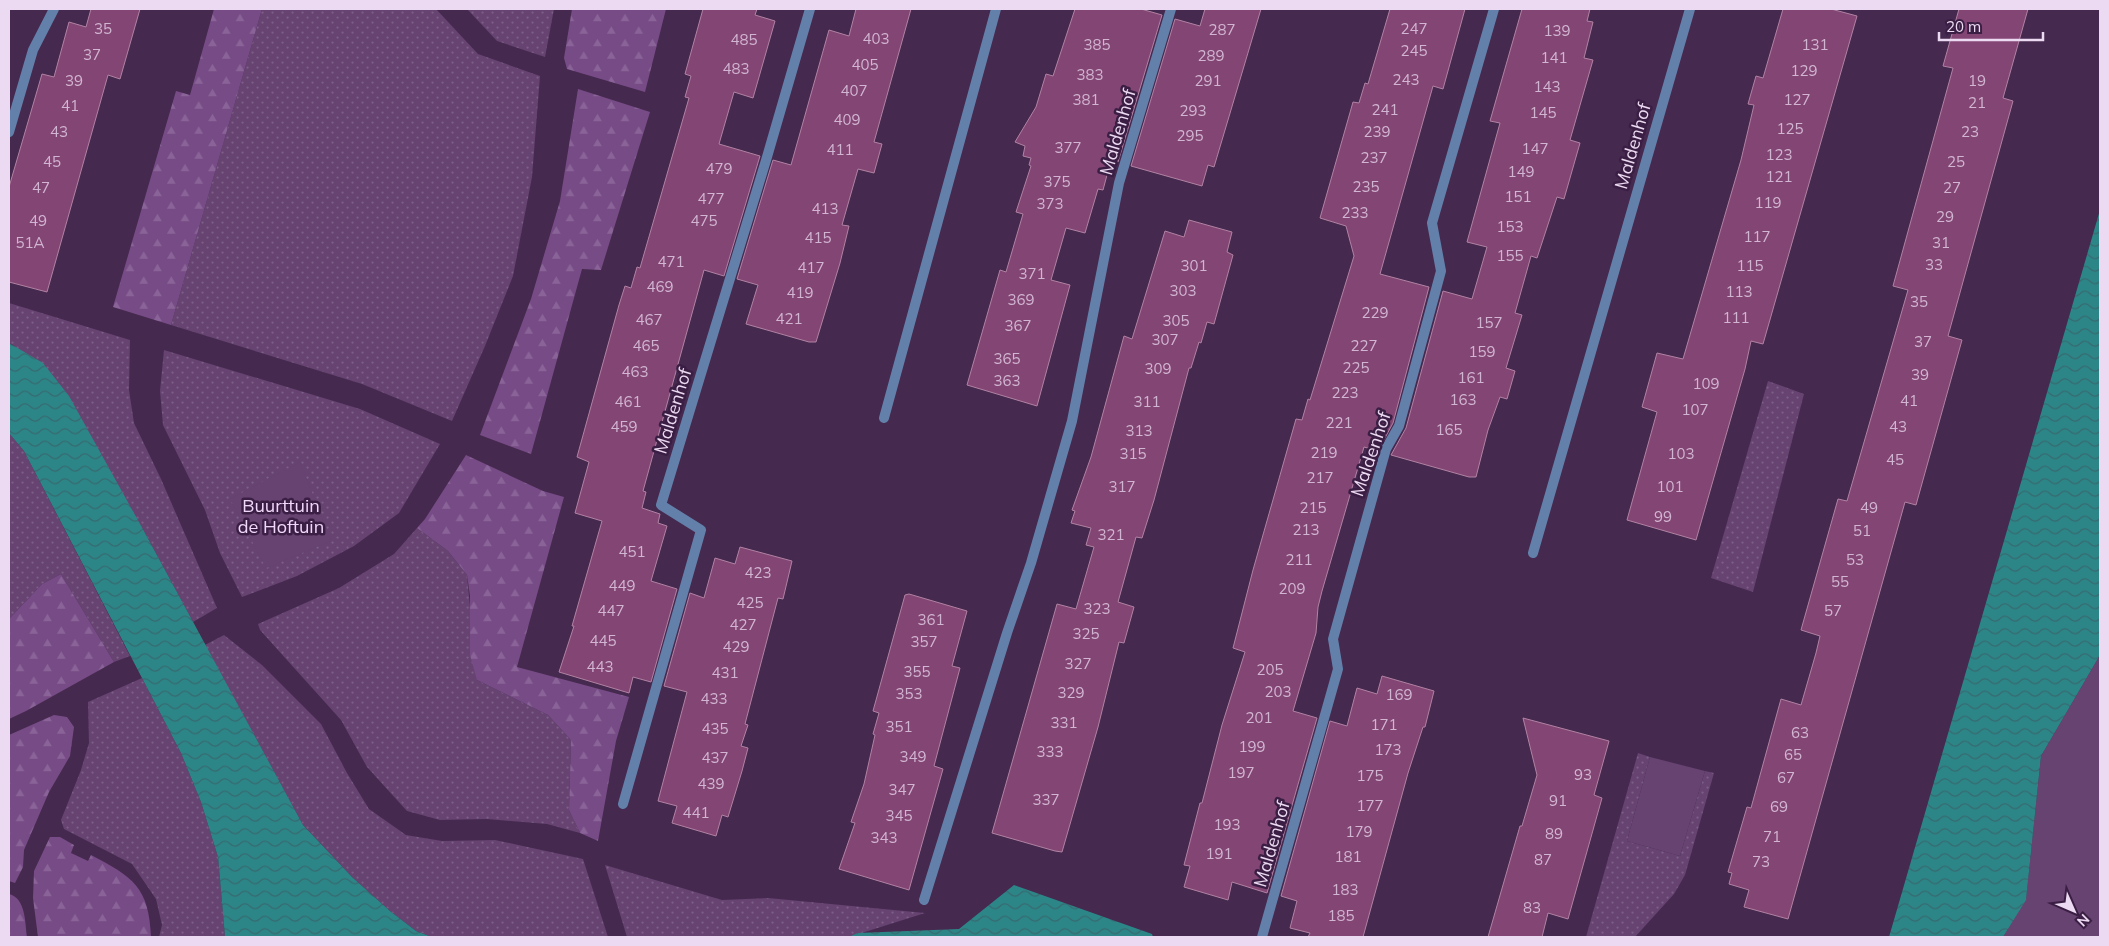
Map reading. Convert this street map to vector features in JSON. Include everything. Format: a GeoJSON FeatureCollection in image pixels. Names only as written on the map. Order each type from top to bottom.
{"type":"FeatureCollection","features":[{"type":"Feature","properties":{"kind":"street"},"geometry":{"type":"LineString","coordinates":[[9,132],[33,50],[54,9]]}},
{"type":"Feature","properties":{"kind":"street","name":"Maldenhof"},"geometry":{"type":"LineString","coordinates":[[623,804],[701,530],[661,505],[810,9]]}},
{"type":"Feature","properties":{"kind":"street"},"geometry":{"type":"LineString","coordinates":[[884,418],[996,9]]}},
{"type":"Feature","properties":{"kind":"street","name":"Maldenhof"},"geometry":{"type":"LineString","coordinates":[[924,900],[1007,633],[1031,563],[1069,430],[1119,183],[1171,9]]}},
{"type":"Feature","properties":{"kind":"street","name":"Maldenhof"},"geometry":{"type":"LineString","coordinates":[[1262,937],[1338,669],[1332,639],[1386,449],[1398,426],[1441,271],[1432,223],[1494,9]]}},
{"type":"Feature","properties":{"kind":"street","name":"Maldenhof"},"geometry":{"type":"LineString","coordinates":[[1533,553],[1690,9]]}},
{"type":"Feature","properties":{"kind":"green space"},"geometry":{"type":"Polygon","coordinates":[[[214,9],[262,9],[171,325],[113,307],[176,91],[190,95],[214,9]]]}},
{"type":"Feature","properties":{"kind":"green space"},"geometry":{"type":"Polygon","coordinates":[[[262,9],[436,9],[478,54],[540,76],[532,177],[513,276],[452,421],[362,384],[171,325],[262,9]]]}},
{"type":"Feature","properties":{"kind":"green space"},"geometry":{"type":"Polygon","coordinates":[[[467,9],[554,9],[545,57],[497,41],[467,9]]]}},
{"type":"Feature","properties":{"kind":"green space"},"geometry":{"type":"Polygon","coordinates":[[[572,9],[666,9],[645,92],[567,69],[564,58],[572,9]]]}},
{"type":"Feature","properties":{"kind":"green space"},"geometry":{"type":"Polygon","coordinates":[[[578,89],[650,112],[601,270],[582,269],[531,454],[480,435],[531,299],[560,201],[578,89]]]}},
{"type":"Feature","properties":{"kind":"green space"},"geometry":{"type":"Polygon","coordinates":[[[9,303],[130,340],[129,390],[134,423],[161,479],[217,608],[193,622],[145,533],[13,345],[9,343],[9,303]]]}},
{"type":"Feature","properties":{"kind":"green space"},"geometry":{"type":"Polygon","coordinates":[[[164,350],[360,409],[440,444],[399,513],[354,546],[297,576],[242,597],[220,553],[205,510],[163,425],[160,391],[164,350]]]}},
{"type":"Feature","properties":{"kind":"green space"},"geometry":{"type":"Polygon","coordinates":[[[1768,381],[1804,394],[1753,592],[1711,578],[1768,381]]]}},
{"type":"Feature","properties":{"kind":"green space"},"geometry":{"type":"Polygon","coordinates":[[[9,433],[24,451],[130,656],[114,662],[61,574],[42,584],[9,619],[9,433]]]}},
{"type":"Feature","properties":{"kind":"green space"},"geometry":{"type":"Polygon","coordinates":[[[466,455],[543,491],[564,497],[517,667],[629,697],[616,741],[598,841],[580,833],[569,810],[571,740],[548,715],[477,680],[470,655],[470,596],[467,575],[448,551],[417,528],[425,519],[466,455]]]}},
{"type":"Feature","properties":{"kind":"green space","name":"Buurttuin de Hoftuin"},"geometry":{"type":"Polygon","coordinates":[[[300,462],[331,541],[266,568],[230,499],[300,462]]]}},
{"type":"Feature","properties":{"kind":"green space"},"geometry":{"type":"Polygon","coordinates":[[[417,528],[448,551],[467,575],[477,680],[548,715],[571,740],[569,810],[580,833],[547,824],[487,819],[440,820],[407,811],[367,767],[341,720],[260,630],[258,624],[339,588],[394,554],[417,528]]]}},
{"type":"Feature","properties":{"kind":"green space"},"geometry":{"type":"Polygon","coordinates":[[[61,574],[114,662],[9,719],[9,619],[42,584],[61,574]]]}},
{"type":"Feature","properties":{"kind":"green space"},"geometry":{"type":"Polygon","coordinates":[[[224,635],[262,665],[321,724],[369,809],[406,835],[442,841],[495,840],[583,859],[608,937],[432,937],[416,931],[390,911],[352,877],[303,825],[205,645],[224,635]]]}},
{"type":"Feature","properties":{"kind":"green space"},"geometry":{"type":"Polygon","coordinates":[[[2100,655],[2100,937],[2003,937],[2026,899],[2041,756],[2100,655]]]}},
{"type":"Feature","properties":{"kind":"green space"},"geometry":{"type":"Polygon","coordinates":[[[142,678],[181,753],[201,802],[218,857],[225,937],[159,937],[162,925],[156,899],[132,864],[64,829],[61,820],[81,770],[89,743],[88,702],[142,678]]]}},
{"type":"Feature","properties":{"kind":"green space"},"geometry":{"type":"Polygon","coordinates":[[[54,715],[67,717],[74,727],[70,756],[49,792],[24,850],[23,867],[15,883],[9,881],[9,735],[54,715]]]}},
{"type":"Feature","properties":{"kind":"green space"},"geometry":{"type":"Polygon","coordinates":[[[1638,753],[1650,757],[1627,841],[1680,856],[1705,771],[1714,773],[1685,875],[1674,894],[1635,937],[1586,937],[1638,753]]]}},
{"type":"Feature","properties":{"kind":"green space"},"geometry":{"type":"Polygon","coordinates":[[[1650,757],[1705,771],[1680,856],[1627,841],[1650,757]]]}},
{"type":"Feature","properties":{"kind":"green space"},"geometry":{"type":"Polygon","coordinates":[[[50,837],[60,837],[74,845],[71,853],[88,861],[91,855],[128,877],[142,895],[147,906],[151,937],[38,937],[33,898],[34,871],[50,837]]]}},
{"type":"Feature","properties":{"kind":"green space"},"geometry":{"type":"Polygon","coordinates":[[[605,865],[722,900],[768,898],[925,913],[849,937],[627,937],[605,865]]]}},
{"type":"Feature","properties":{"kind":"green space"},"geometry":{"type":"Polygon","coordinates":[[[9,894],[15,896],[22,906],[27,937],[9,937],[9,894]]]}},
{"type":"Feature","properties":{"kind":"water"},"geometry":{"type":"Polygon","coordinates":[[[2100,210],[2100,655],[2041,756],[2026,900],[2003,937],[1889,937],[2100,210]]]}},
{"type":"Feature","properties":{"kind":"water"},"geometry":{"type":"Polygon","coordinates":[[[9,343],[43,363],[69,396],[303,825],[352,877],[390,911],[416,931],[432,937],[225,937],[218,857],[201,802],[181,753],[24,451],[9,433],[9,343]]]}},
{"type":"Feature","properties":{"kind":"water"},"geometry":{"type":"Polygon","coordinates":[[[1014,885],[1152,934],[1153,937],[849,937],[857,933],[959,929],[1014,885]]]}},
{"type":"Feature","properties":{"kind":"building"},"geometry":{"type":"Polygon","coordinates":[[[91,9],[140,9],[120,79],[108,75],[47,292],[9,282],[9,187],[42,74],[54,77],[69,22],[86,27],[91,9]]]}},
{"type":"Feature","properties":{"kind":"building"},"geometry":{"type":"Polygon","coordinates":[[[703,9],[757,9],[755,15],[775,21],[753,98],[734,92],[719,144],[760,156],[724,276],[704,270],[643,491],[646,492],[642,508],[660,514],[658,523],[667,526],[651,581],[677,589],[651,682],[633,677],[629,693],[559,672],[574,626],[572,626],[602,521],[575,513],[589,462],[577,457],[619,305],[625,286],[631,288],[637,267],[640,268],[689,98],[685,97],[691,76],[685,74],[703,9]]]}},
{"type":"Feature","properties":{"kind":"building"},"geometry":{"type":"Polygon","coordinates":[[[856,9],[911,9],[874,142],[882,144],[874,173],[858,169],[842,225],[849,226],[840,263],[816,342],[809,342],[746,324],[758,285],[737,279],[773,160],[791,165],[829,30],[849,36],[856,9]]]}},
{"type":"Feature","properties":{"kind":"building"},"geometry":{"type":"Polygon","coordinates":[[[1075,9],[1141,9],[1162,15],[1118,162],[1111,160],[1103,190],[1098,189],[1085,233],[1066,228],[1051,280],[1070,285],[1037,406],[967,385],[1000,270],[1006,272],[1023,214],[1016,212],[1031,166],[1029,165],[1031,158],[1023,156],[1025,146],[1015,142],[1036,107],[1046,74],[1053,76],[1075,9]]]}},
{"type":"Feature","properties":{"kind":"building"},"geometry":{"type":"Polygon","coordinates":[[[1205,9],[1261,9],[1214,167],[1208,165],[1202,186],[1131,166],[1175,19],[1200,26],[1205,9]]]}},
{"type":"Feature","properties":{"kind":"building"},"geometry":{"type":"Polygon","coordinates":[[[1390,9],[1465,9],[1443,89],[1433,86],[1380,274],[1429,287],[1393,423],[1378,451],[1364,447],[1322,591],[1318,607],[1316,633],[1293,711],[1317,718],[1267,893],[1232,882],[1228,900],[1184,887],[1190,866],[1184,865],[1222,725],[1245,652],[1233,648],[1253,570],[1296,419],[1302,420],[1308,399],[1310,400],[1354,256],[1346,226],[1320,218],[1353,102],[1359,103],[1365,83],[1368,84],[1390,9]]]}},
{"type":"Feature","properties":{"kind":"building"},"geometry":{"type":"Polygon","coordinates":[[[1522,9],[1590,9],[1587,21],[1593,22],[1584,58],[1593,60],[1570,140],[1580,143],[1564,199],[1557,197],[1537,258],[1531,256],[1515,313],[1522,315],[1506,368],[1515,371],[1507,399],[1500,397],[1488,430],[1476,477],[1469,477],[1391,455],[1406,428],[1443,291],[1472,299],[1487,247],[1467,242],[1500,123],[1490,121],[1522,9]]]}},
{"type":"Feature","properties":{"kind":"building"},"geometry":{"type":"Polygon","coordinates":[[[1783,9],[1831,9],[1857,16],[1763,344],[1751,341],[1745,369],[1696,540],[1627,520],[1657,412],[1642,407],[1657,353],[1683,359],[1741,160],[1754,105],[1748,104],[1756,76],[1763,78],[1783,9]]]}},
{"type":"Feature","properties":{"kind":"building"},"geometry":{"type":"Polygon","coordinates":[[[1959,9],[2028,9],[2003,98],[2013,101],[1948,336],[1962,340],[1916,505],[1905,502],[1788,919],[1744,907],[1749,890],[1729,884],[1732,873],[1728,872],[1747,807],[1751,808],[1781,699],[1801,705],[1816,653],[1820,636],[1801,630],[1838,499],[1847,501],[1908,290],[1893,286],[1953,68],[1943,66],[1959,9]]]}},
{"type":"Feature","properties":{"kind":"building"},"geometry":{"type":"Polygon","coordinates":[[[1189,220],[1232,232],[1227,252],[1233,255],[1214,324],[1207,322],[1201,343],[1199,342],[1191,368],[1189,368],[1142,538],[1136,537],[1118,602],[1134,607],[1124,643],[1119,642],[1098,727],[1062,852],[1055,851],[992,833],[1057,604],[1076,609],[1094,547],[1086,545],[1091,528],[1071,523],[1075,511],[1072,510],[1091,457],[1124,336],[1132,339],[1165,231],[1184,237],[1189,220]]]}},
{"type":"Feature","properties":{"kind":"building"},"geometry":{"type":"Polygon","coordinates":[[[740,547],[792,561],[783,599],[778,598],[745,724],[748,725],[741,746],[748,748],[742,771],[728,817],[722,815],[716,836],[672,823],[677,806],[658,801],[687,692],[664,686],[690,593],[704,598],[715,558],[735,564],[740,547]]]}},
{"type":"Feature","properties":{"kind":"building"},"geometry":{"type":"Polygon","coordinates":[[[909,594],[967,611],[952,666],[960,668],[934,766],[943,769],[909,890],[839,869],[855,823],[851,822],[864,784],[875,735],[873,734],[879,713],[873,711],[905,595],[909,594]]]}},
{"type":"Feature","properties":{"kind":"building"},"geometry":{"type":"Polygon","coordinates":[[[1382,676],[1434,691],[1425,727],[1423,727],[1408,773],[1363,937],[1308,937],[1310,933],[1290,928],[1297,901],[1281,896],[1330,721],[1347,726],[1357,688],[1377,694],[1382,676]]]}},
{"type":"Feature","properties":{"kind":"building"},"geometry":{"type":"Polygon","coordinates":[[[1523,718],[1609,741],[1594,795],[1602,798],[1568,919],[1548,913],[1542,937],[1488,937],[1520,826],[1522,826],[1537,775],[1523,718]]]}}]}
